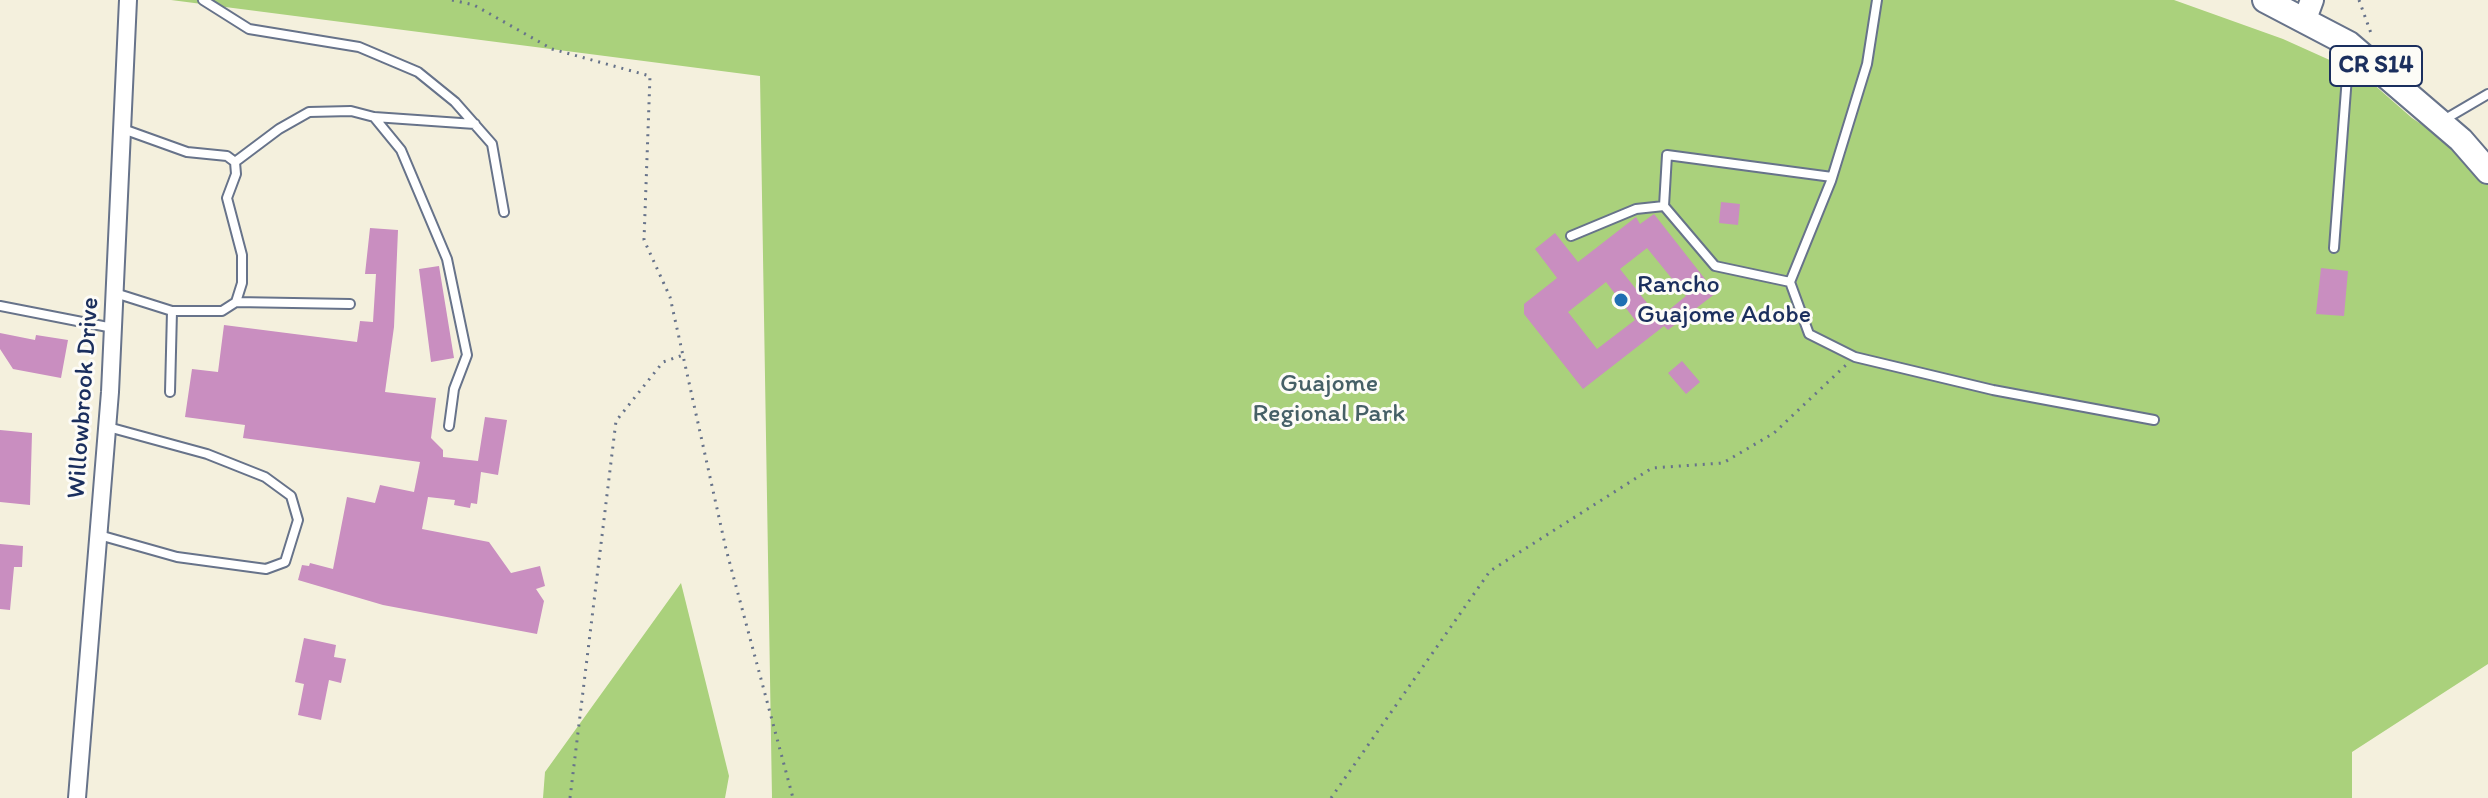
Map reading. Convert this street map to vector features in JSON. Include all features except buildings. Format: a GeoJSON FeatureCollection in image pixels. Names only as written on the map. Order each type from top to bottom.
{"type":"FeatureCollection","features":[{"type":"Feature","properties":{"kind":"main road","name":"CR S14"},"geometry":{"type":"LineString","coordinates":[[2265,0],[2309,10],[2441,122],[2488,171]]}},
{"type":"Feature","properties":{"kind":"street","name":"Willowbrook Drive"},"geometry":{"type":"LineString","coordinates":[[77,798],[108,427],[128,0]]}},
{"type":"Feature","properties":{"kind":"lane"},"geometry":{"type":"LineString","coordinates":[[203,0],[249,29],[359,47],[418,72],[455,102],[492,144],[504,212]]}},
{"type":"Feature","properties":{"kind":"lane"},"geometry":{"type":"LineString","coordinates":[[1877,0],[1867,64],[1832,177],[1790,282],[1809,334],[1855,357],[1993,390],[2154,420]]}},
{"type":"Feature","properties":{"kind":"lane"},"geometry":{"type":"LineString","coordinates":[[2334,248],[2349,44]]}},
{"type":"Feature","properties":{"kind":"lane"},"geometry":{"type":"LineString","coordinates":[[2441,122],[2488,94]]}},
{"type":"Feature","properties":{"kind":"lane"},"geometry":{"type":"LineString","coordinates":[[235,162],[279,129],[309,112],[351,111],[374,117],[475,124]]}},
{"type":"Feature","properties":{"kind":"lane"},"geometry":{"type":"LineString","coordinates":[[374,117],[401,150],[447,259],[467,355],[454,389],[449,426]]}},
{"type":"Feature","properties":{"kind":"lane"},"geometry":{"type":"LineString","coordinates":[[123,129],[187,152],[227,156],[235,162],[236,174],[227,198],[242,255],[242,283],[236,302]]}},
{"type":"Feature","properties":{"kind":"lane"},"geometry":{"type":"LineString","coordinates":[[1790,282],[1715,266],[1664,206],[1667,155],[1832,177]]}},
{"type":"Feature","properties":{"kind":"lane"},"geometry":{"type":"LineString","coordinates":[[1571,236],[1636,209],[1664,206]]}},
{"type":"Feature","properties":{"kind":"lane"},"geometry":{"type":"LineString","coordinates":[[115,293],[172,311],[222,311],[236,302],[350,304]]}},
{"type":"Feature","properties":{"kind":"lane"},"geometry":{"type":"LineString","coordinates":[[0,306],[114,328]]}},
{"type":"Feature","properties":{"kind":"lane"},"geometry":{"type":"LineString","coordinates":[[170,392],[172,311]]}},
{"type":"Feature","properties":{"kind":"lane"},"geometry":{"type":"LineString","coordinates":[[99,535],[177,557],[266,569],[285,562],[298,520],[291,496],[265,477],[207,454],[108,427]]}},
{"type":"Feature","properties":{"kind":"path"},"geometry":{"type":"LineString","coordinates":[[452,0],[474,5],[552,49],[650,76],[644,240],[670,297],[726,549],[793,798]]}},
{"type":"Feature","properties":{"kind":"path"},"geometry":{"type":"LineString","coordinates":[[570,798],[616,421],[663,362],[683,355]]}},
{"type":"Feature","properties":{"kind":"path"},"geometry":{"type":"LineString","coordinates":[[1331,798],[1490,571],[1652,468],[1723,463],[1774,433],[1855,357]]}},
{"type":"Feature","properties":{"kind":"green space","name":"Guajome Regional Park"},"geometry":{"type":"Polygon","coordinates":[[[171,0],[2174,0],[2283,39],[2363,75],[2412,118],[2451,144],[2488,185],[2488,664],[2352,752],[2352,798],[772,798],[760,76],[171,0]]]}},
{"type":"Feature","properties":{"kind":"green space"},"geometry":{"type":"Polygon","coordinates":[[[681,583],[729,776],[725,798],[543,798],[545,772],[681,583]]]}},
{"type":"Feature","properties":{"kind":"place","name":"Rancho Guajome Adobe"},"geometry":{"type":"Point","coordinates":[1621,300]}}]}
